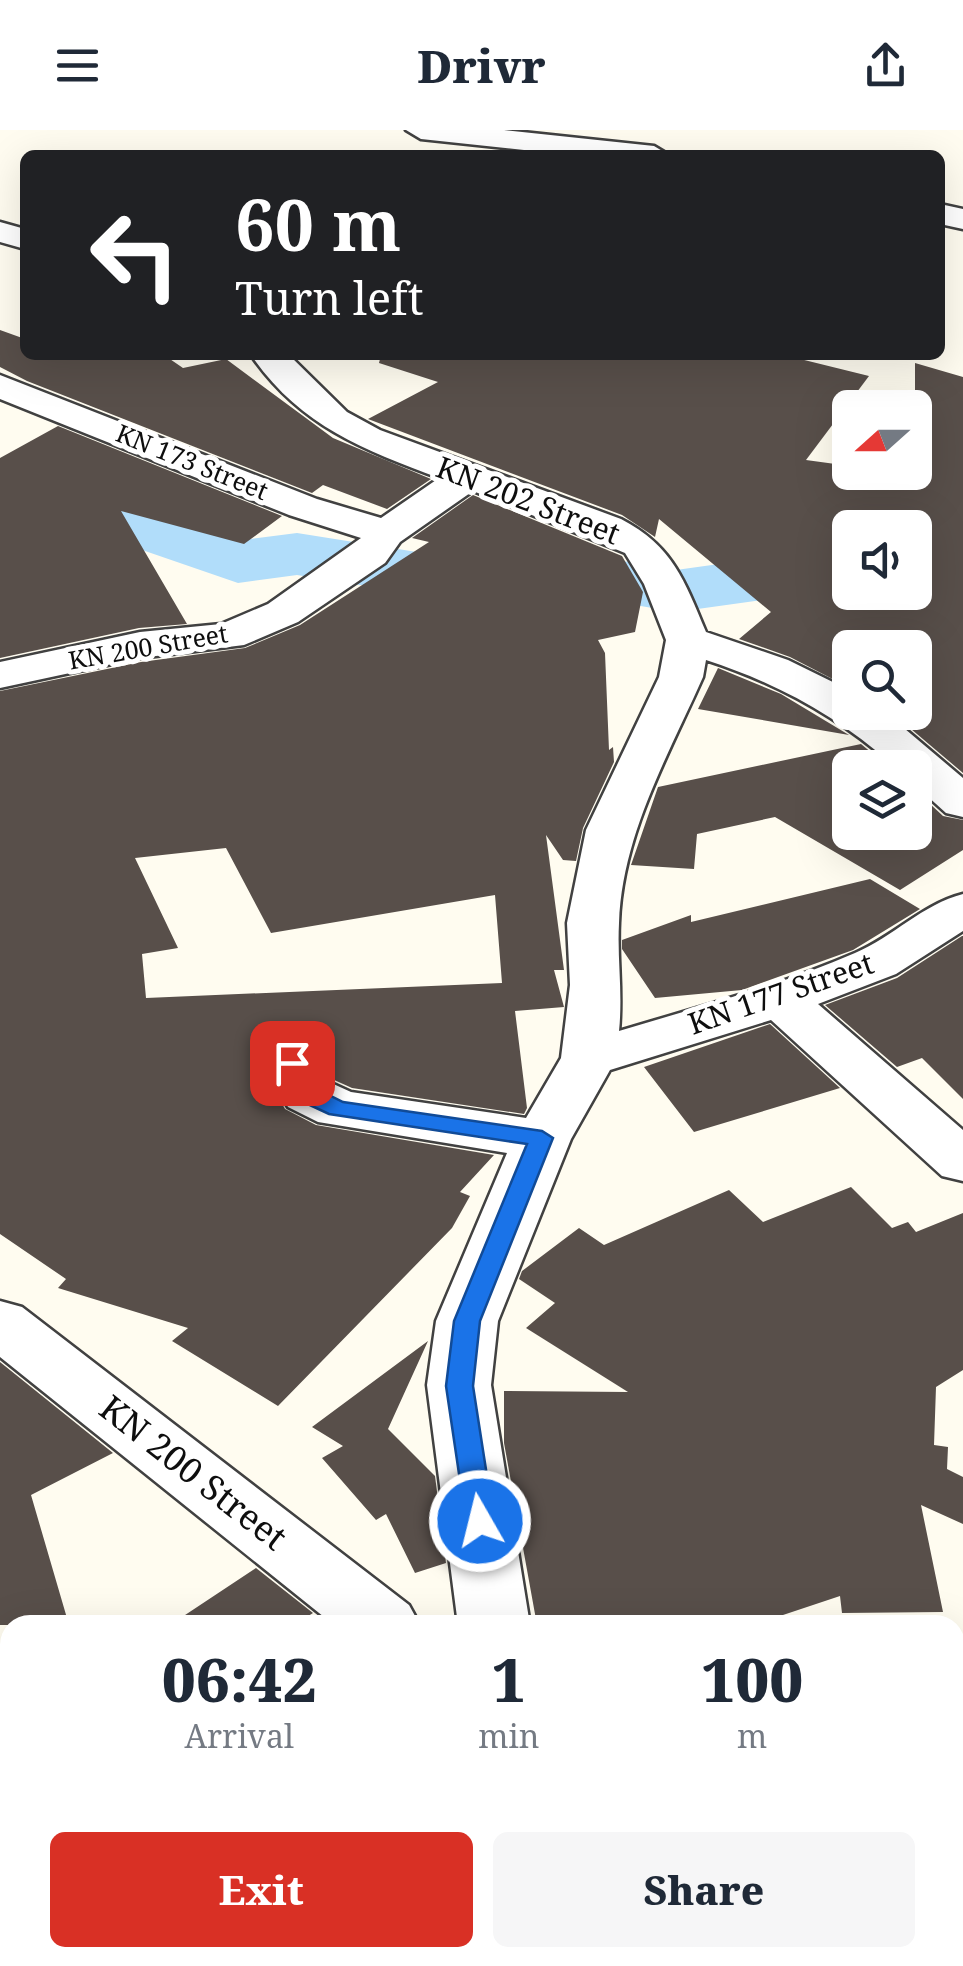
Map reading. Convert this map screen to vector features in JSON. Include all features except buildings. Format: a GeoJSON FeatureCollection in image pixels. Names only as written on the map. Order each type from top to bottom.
{"type":"FeatureCollection","features":[{"type":"Feature","properties":{"kind":"street"},"geometry":{"type":"LineString","coordinates":[[421,130],[601,150]]}},
{"type":"Feature","properties":{"kind":"street","name":"KN 202 Street"},"geometry":{"type":"LineString","coordinates":[[274,360],[334,420],[466,478],[607,528],[640,545],[674,607]]}},
{"type":"Feature","properties":{"kind":"street","name":"KN 173 Street"},"geometry":{"type":"LineString","coordinates":[[0,386],[303,507],[378,544]]}},
{"type":"Feature","properties":{"kind":"street","name":"KN 200 Street"},"geometry":{"type":"LineString","coordinates":[[0,675],[140,646],[228,636],[283,614],[466,478]]}},
{"type":"Feature","properties":{"kind":"street"},"geometry":{"type":"LineString","coordinates":[[674,607],[770,666],[808,682],[832,698]]}},
{"type":"Feature","properties":{"kind":"street"},"geometry":{"type":"LineString","coordinates":[[493,1615],[459,1386],[467,1321],[542,1138],[589,1058],[597,984],[593,924],[610,830],[681,678],[674,607]]}},
{"type":"Feature","properties":{"kind":"street"},"geometry":{"type":"LineString","coordinates":[[879,730],[963,802]]}},
{"type":"Feature","properties":{"kind":"street","name":"KN 177 Street"},"geometry":{"type":"LineString","coordinates":[[589,1058],[780,1000],[877,962],[963,909]]}},
{"type":"Feature","properties":{"kind":"street"},"geometry":{"type":"LineString","coordinates":[[780,1000],[963,1162]]}},
{"type":"Feature","properties":{"kind":"street"},"geometry":{"type":"LineString","coordinates":[[292,1063],[308,1094],[338,1109],[542,1138]]}},
{"type":"Feature","properties":{"kind":"street","name":"KN 200 Street"},"geometry":{"type":"LineString","coordinates":[[0,1324],[371,1615]]}},
{"type":"Feature","properties":{"kind":"waterway"},"geometry":{"type":"LineString","coordinates":[[0,524],[40,512],[94,511],[238,562],[297,554],[486,584],[623,582],[676,591],[784,576],[832,577]]}},
{"type":"Feature","properties":{"kind":"route"},"geometry":{"type":"LineString","coordinates":[[292,1063],[308,1094],[338,1109],[542,1138],[467,1321],[459,1386],[480,1521]]}}]}
